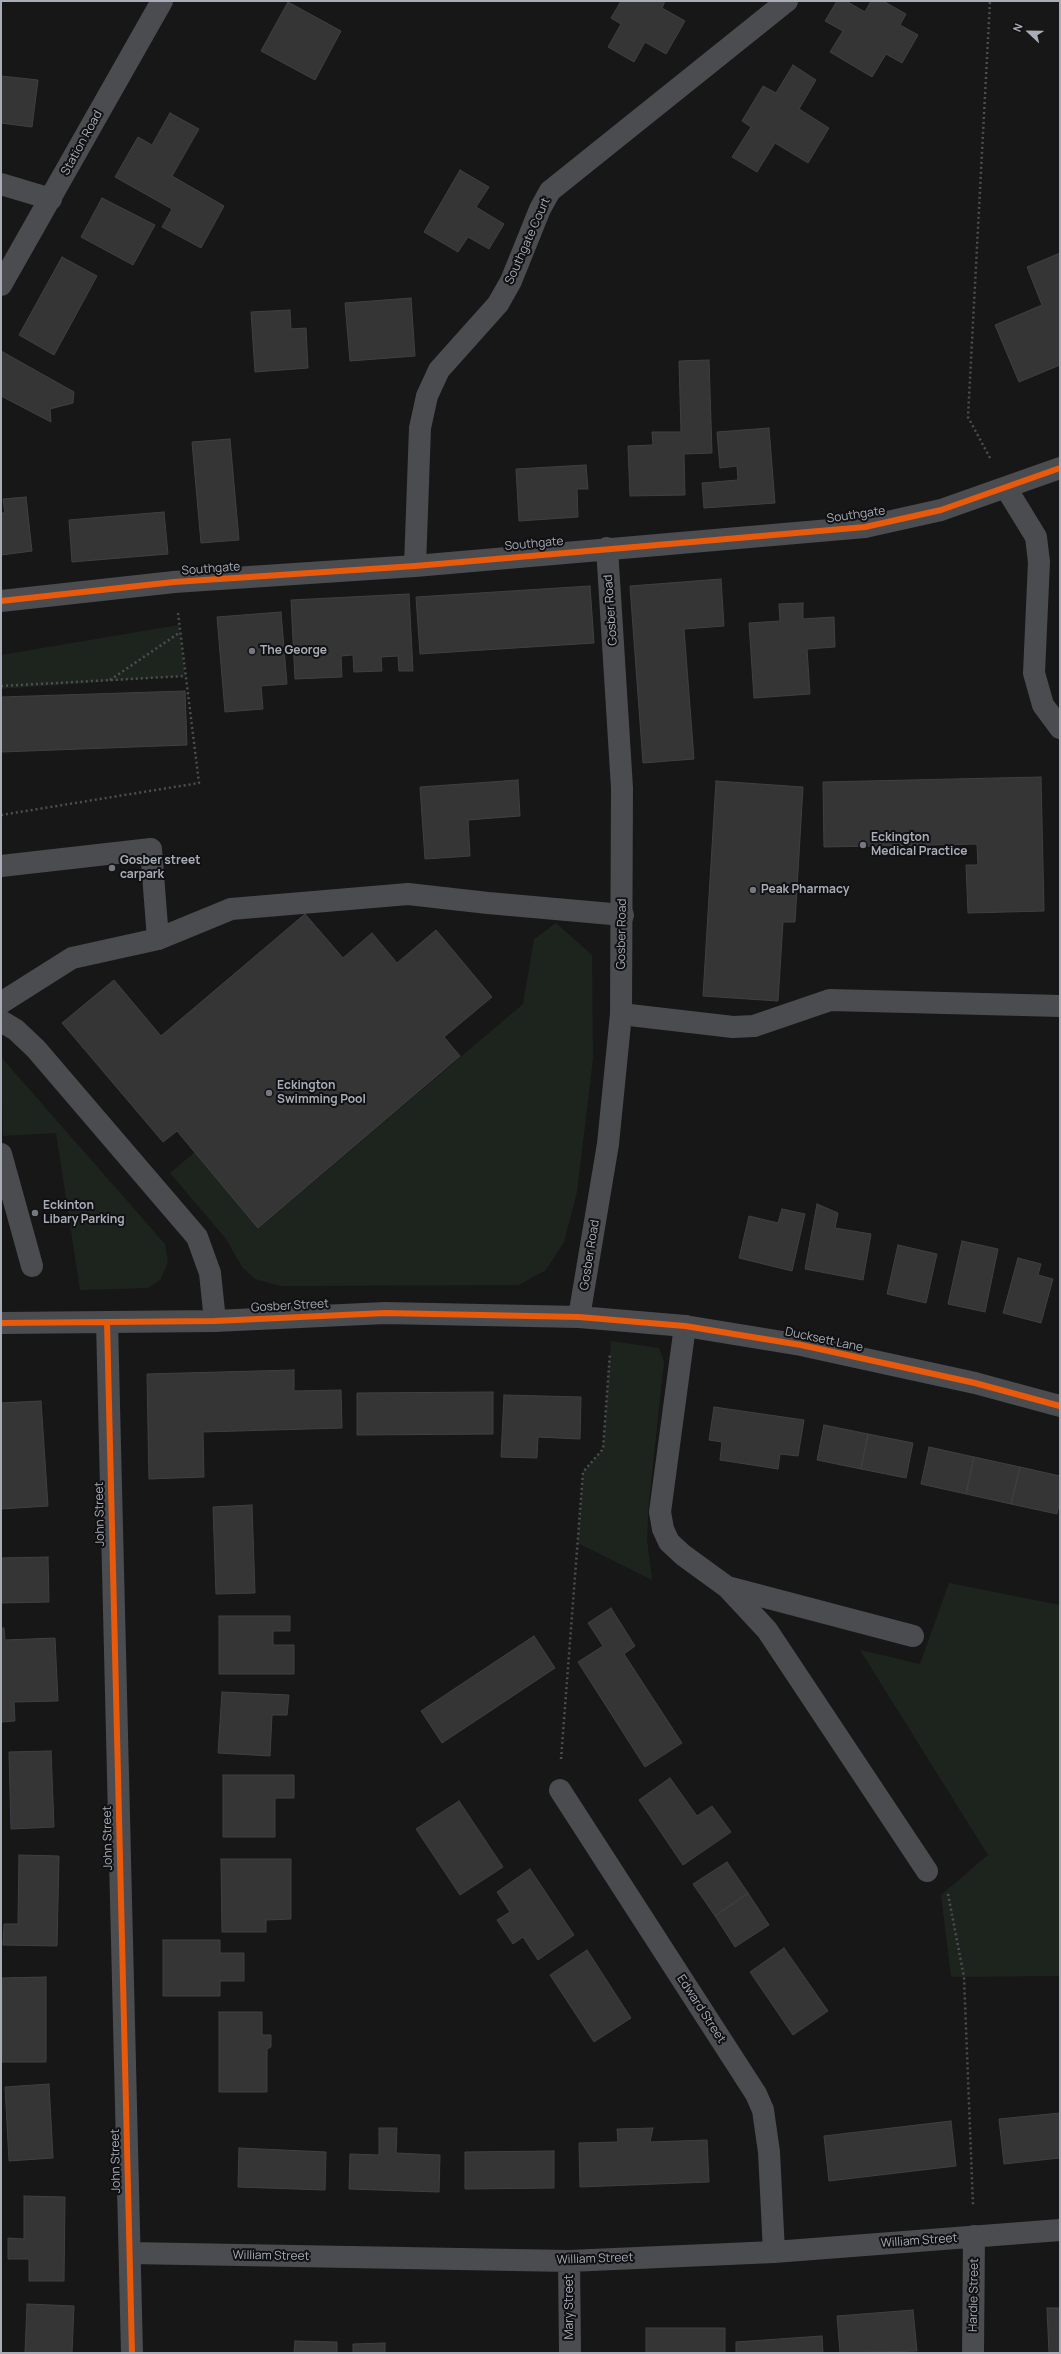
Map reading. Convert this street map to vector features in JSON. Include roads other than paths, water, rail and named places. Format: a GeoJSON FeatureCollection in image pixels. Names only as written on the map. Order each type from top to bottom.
{"type":"FeatureCollection","features":[{"type":"Feature","properties":{"kind":"street","name":"Station Road"},"geometry":{"type":"LineString","coordinates":[[1,286],[162,1]]}},
{"type":"Feature","properties":{"kind":"street","name":"Southgate Court"},"geometry":{"type":"LineString","coordinates":[[415,566],[420,428],[427,396],[439,370],[498,304],[511,281],[540,209],[550,191],[787,1]]}},
{"type":"Feature","properties":{"kind":"street"},"geometry":{"type":"LineString","coordinates":[[1,184],[51,199]]}},
{"type":"Feature","properties":{"kind":"street","name":"Southgate"},"geometry":{"type":"LineString","coordinates":[[1,601],[174,582],[415,566],[608,548],[864,527],[941,510],[1060,468]]}},
{"type":"Feature","properties":{"kind":"street"},"geometry":{"type":"LineString","coordinates":[[1006,488],[1036,537],[1039,562],[1034,673],[1043,705],[1060,728]]}},
{"type":"Feature","properties":{"kind":"street","name":"Gosber Road"},"geometry":{"type":"LineString","coordinates":[[579,1317],[608,1144],[621,1014],[623,915],[622,788],[608,548]]}},
{"type":"Feature","properties":{"kind":"street"},"geometry":{"type":"LineString","coordinates":[[1,866],[151,849],[158,939]]}},
{"type":"Feature","properties":{"kind":"street"},"geometry":{"type":"LineString","coordinates":[[1,1003],[72,958],[158,939],[231,910],[408,894],[623,915]]}},
{"type":"Feature","properties":{"kind":"street"},"geometry":{"type":"LineString","coordinates":[[621,1014],[740,1026],[754,1026],[830,1000],[1060,1006]]}},
{"type":"Feature","properties":{"kind":"street"},"geometry":{"type":"LineString","coordinates":[[1,1021],[16,1030],[36,1049],[197,1237],[210,1273],[215,1321]]}},
{"type":"Feature","properties":{"kind":"street"},"geometry":{"type":"LineString","coordinates":[[1,1154],[32,1266]]}},
{"type":"Feature","properties":{"kind":"street","name":"Gosber Street"},"geometry":{"type":"LineString","coordinates":[[1,1323],[215,1321],[385,1313],[579,1317]]}},
{"type":"Feature","properties":{"kind":"street","name":"Ducksett Lane"},"geometry":{"type":"LineString","coordinates":[[579,1317],[684,1326],[809,1347],[975,1383],[1060,1406]]}},
{"type":"Feature","properties":{"kind":"street","name":"John Street"},"geometry":{"type":"LineString","coordinates":[[107,1322],[132,2353]]}},
{"type":"Feature","properties":{"kind":"street"},"geometry":{"type":"LineString","coordinates":[[684,1326],[660,1512],[663,1529],[669,1542],[683,1555],[727,1587],[767,1630],[927,1871]]}},
{"type":"Feature","properties":{"kind":"street"},"geometry":{"type":"LineString","coordinates":[[727,1587],[913,1636]]}},
{"type":"Feature","properties":{"kind":"street","name":"Edward Street"},"geometry":{"type":"LineString","coordinates":[[560,1790],[752,2088],[763,2110],[769,2152],[774,2252]]}},
{"type":"Feature","properties":{"kind":"street","name":"William Street"},"geometry":{"type":"LineString","coordinates":[[130,2253],[569,2261],[774,2252],[1060,2230]]}},
{"type":"Feature","properties":{"kind":"street","name":"Hardie Street"},"geometry":{"type":"LineString","coordinates":[[973,2353],[974,2236]]}},
{"type":"Feature","properties":{"kind":"street","name":"Mary Street"},"geometry":{"type":"LineString","coordinates":[[569,2261],[570,2353]]}},
{"type":"Feature","properties":{"kind":"place","name":"The George"},"geometry":{"type":"Point","coordinates":[252,651]}},
{"type":"Feature","properties":{"kind":"place","name":"Eckington Medical Practice"},"geometry":{"type":"Point","coordinates":[863,845]}},
{"type":"Feature","properties":{"kind":"place","name":"Gosber street carpark"},"geometry":{"type":"Point","coordinates":[112,868]}},
{"type":"Feature","properties":{"kind":"place","name":"Peak Pharmacy"},"geometry":{"type":"Point","coordinates":[753,890]}},
{"type":"Feature","properties":{"kind":"place","name":"Eckington Swimming Pool"},"geometry":{"type":"Point","coordinates":[269,1093]}},
{"type":"Feature","properties":{"kind":"place","name":"Eckinton Libary Parking"},"geometry":{"type":"Point","coordinates":[35,1213]}}]}
